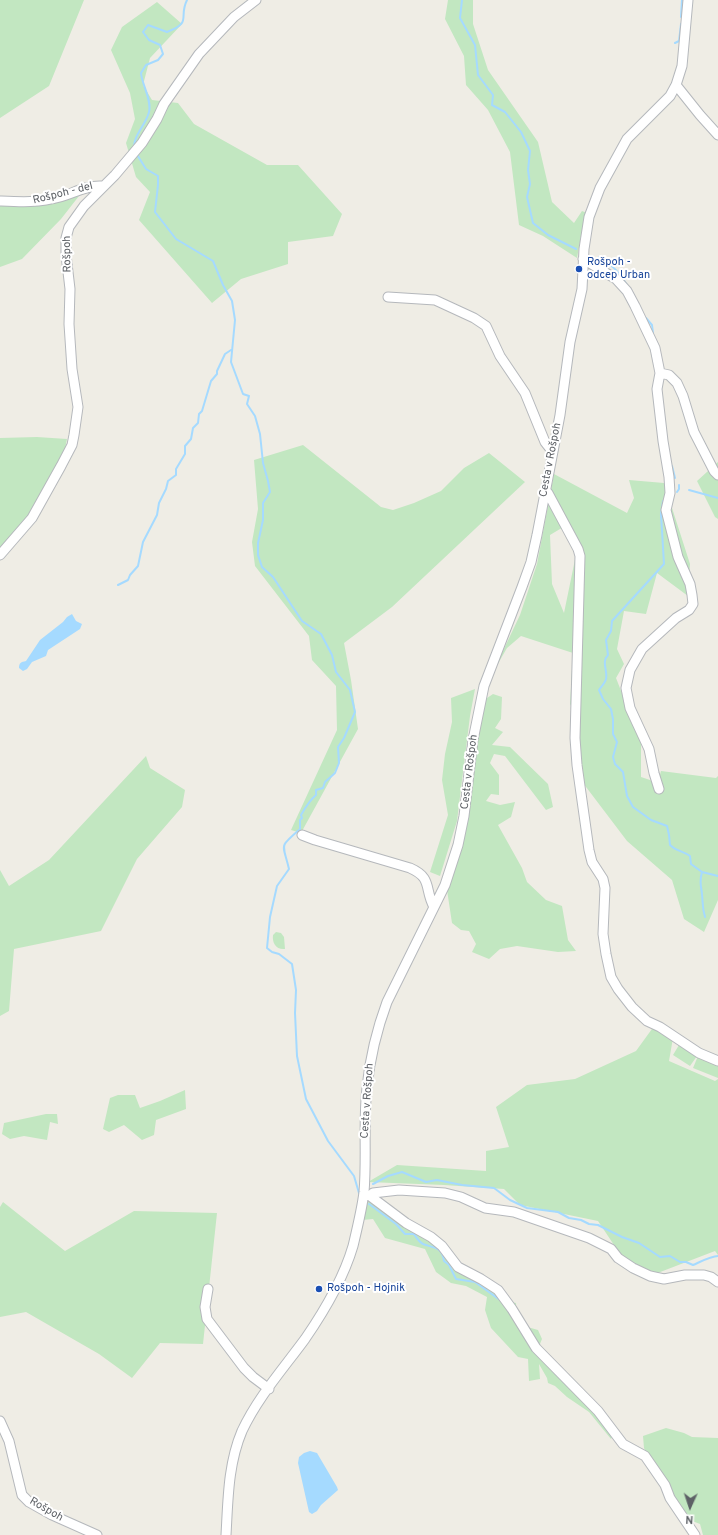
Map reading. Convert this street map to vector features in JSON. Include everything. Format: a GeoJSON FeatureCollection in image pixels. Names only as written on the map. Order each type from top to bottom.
{"type":"FeatureCollection","features":[{"type":"Feature","properties":{"kind":"street","name":"Rošpoh"},"geometry":{"type":"LineString","coordinates":[[0,555],[32,518],[72,445],[78,407],[72,369],[70,289],[66,255],[67,232],[74,218],[102,186],[115,175],[142,143],[157,119],[164,104],[199,54],[234,17],[256,0]]}},
{"type":"Feature","properties":{"kind":"street","name":"Cesta v Rošpoh"},"geometry":{"type":"LineString","coordinates":[[226,1535],[229,1481],[234,1456],[242,1432],[260,1400],[304,1340],[334,1292],[353,1245],[367,1195],[367,1087],[372,1055],[387,1002],[445,885],[458,844],[464,816],[473,740],[484,686],[530,562],[545,492],[560,414],[570,342],[582,289],[585,238],[589,217],[607,172],[627,139],[670,96],[676,85],[682,66],[688,0]]}},
{"type":"Feature","properties":{"kind":"street"},"geometry":{"type":"LineString","coordinates":[[676,85],[718,135]]}},
{"type":"Feature","properties":{"kind":"street","name":"Rošpoh - del"},"geometry":{"type":"LineString","coordinates":[[0,201],[36,202],[60,197],[89,187],[102,186]]}},
{"type":"Feature","properties":{"kind":"street"},"geometry":{"type":"LineString","coordinates":[[583,259],[616,279],[627,291],[652,342],[660,373],[657,389],[670,493],[666,510],[678,557],[690,584],[693,604],[689,610],[676,618],[642,649],[630,670],[626,688],[630,708],[650,754],[659,789]]}},
{"type":"Feature","properties":{"kind":"street"},"geometry":{"type":"LineString","coordinates":[[388,297],[435,300],[474,318],[486,326],[492,342],[500,356],[525,393],[545,442],[552,451]]}},
{"type":"Feature","properties":{"kind":"street"},"geometry":{"type":"LineString","coordinates":[[660,373],[669,375],[677,383],[694,432],[718,475]]}},
{"type":"Feature","properties":{"kind":"street"},"geometry":{"type":"LineString","coordinates":[[545,492],[548,493],[578,549],[580,556],[575,738],[577,765],[589,850],[592,862],[603,879],[605,888],[604,934],[606,954],[611,977],[625,999],[647,1021],[660,1027],[699,1053],[718,1061]]}},
{"type":"Feature","properties":{"kind":"street"},"geometry":{"type":"LineString","coordinates":[[302,835],[420,872],[428,884],[430,900],[434,907]]}},
{"type":"Feature","properties":{"kind":"street"},"geometry":{"type":"LineString","coordinates":[[367,1195],[399,1190],[445,1193],[461,1197],[485,1208],[514,1212],[589,1238],[611,1249],[618,1258],[633,1268],[650,1276],[664,1278],[685,1275],[704,1275],[718,1282]]}},
{"type":"Feature","properties":{"kind":"street"},"geometry":{"type":"LineString","coordinates":[[367,1195],[406,1223],[431,1237],[442,1246],[458,1267],[498,1290],[512,1309],[536,1348],[598,1411],[623,1444],[645,1456],[665,1485],[670,1498],[695,1535]]}},
{"type":"Feature","properties":{"kind":"street"},"geometry":{"type":"LineString","coordinates":[[208,1289],[205,1307],[207,1319],[244,1368],[256,1380],[269,1389]]}},
{"type":"Feature","properties":{"kind":"street","name":"Rošpoh"},"geometry":{"type":"LineString","coordinates":[[0,1421],[9,1442],[22,1495],[29,1502],[52,1515],[97,1535]]}},
{"type":"Feature","properties":{"kind":"green space"},"geometry":{"type":"Polygon","coordinates":[[[0,0],[84,0],[49,86],[0,118],[0,0]]]}},
{"type":"Feature","properties":{"kind":"green space"},"geometry":{"type":"Polygon","coordinates":[[[448,0],[473,0],[473,24],[488,70],[538,142],[552,202],[574,223],[582,211],[587,213],[577,258],[543,236],[519,225],[510,152],[488,110],[466,85],[464,56],[445,19],[448,0]]]}},
{"type":"Feature","properties":{"kind":"green space"},"geometry":{"type":"Polygon","coordinates":[[[157,2],[182,24],[150,58],[143,85],[152,100],[178,103],[194,124],[267,165],[298,165],[342,214],[333,236],[288,242],[288,264],[241,279],[212,303],[139,220],[150,192],[136,177],[126,143],[135,119],[130,93],[111,50],[122,27],[157,2]]]}},
{"type":"Feature","properties":{"kind":"green space"},"geometry":{"type":"Polygon","coordinates":[[[79,196],[61,219],[22,259],[0,267],[0,205],[30,205],[79,196]]]}},
{"type":"Feature","properties":{"kind":"green space"},"geometry":{"type":"Polygon","coordinates":[[[37,437],[67,439],[63,459],[29,517],[0,550],[0,438],[37,437]]]}},
{"type":"Feature","properties":{"kind":"green space"},"geometry":{"type":"Polygon","coordinates":[[[303,445],[381,507],[393,510],[414,503],[441,491],[464,468],[489,453],[525,482],[392,607],[344,643],[358,729],[301,833],[291,830],[337,730],[336,686],[312,660],[309,636],[255,566],[252,542],[258,509],[254,460],[303,445]]]}},
{"type":"Feature","properties":{"kind":"green space"},"geometry":{"type":"Polygon","coordinates":[[[718,462],[718,519],[715,517],[697,481],[718,462]]]}},
{"type":"Feature","properties":{"kind":"green space"},"geometry":{"type":"Polygon","coordinates":[[[554,474],[627,513],[634,498],[629,480],[664,483],[690,564],[688,596],[657,573],[646,614],[624,611],[617,649],[624,664],[616,678],[641,742],[641,777],[650,780],[657,786],[661,771],[716,778],[718,776],[718,900],[704,932],[684,919],[672,880],[627,841],[580,779],[579,720],[570,704],[573,653],[521,636],[507,648],[492,674],[520,615],[537,564],[554,474]],[[565,526],[550,535],[552,584],[564,613],[578,545],[565,526]]]}},
{"type":"Feature","properties":{"kind":"green space"},"geometry":{"type":"Polygon","coordinates":[[[475,689],[470,716],[457,821],[440,876],[430,872],[448,815],[442,780],[445,754],[452,722],[451,698],[475,689]]]}},
{"type":"Feature","properties":{"kind":"green space"},"geometry":{"type":"Polygon","coordinates":[[[493,694],[502,697],[501,719],[495,728],[503,732],[492,745],[510,747],[548,784],[553,807],[546,810],[505,756],[494,754],[490,763],[499,775],[499,795],[491,794],[486,801],[500,805],[515,802],[511,817],[498,825],[522,868],[527,882],[546,900],[562,906],[568,940],[576,951],[558,952],[517,946],[500,949],[489,959],[472,952],[476,944],[469,931],[461,930],[452,923],[447,890],[472,768],[484,700],[493,694]]]}},
{"type":"Feature","properties":{"kind":"green space"},"geometry":{"type":"Polygon","coordinates":[[[146,756],[150,768],[185,790],[182,807],[137,859],[101,931],[14,949],[9,1011],[0,1016],[0,870],[9,886],[49,860],[146,756]]]}},
{"type":"Feature","properties":{"kind":"green space"},"geometry":{"type":"Polygon","coordinates":[[[276,932],[281,933],[284,937],[285,949],[279,948],[275,945],[273,935],[276,932]]]}},
{"type":"Feature","properties":{"kind":"green space"},"geometry":{"type":"Polygon","coordinates":[[[657,1022],[674,1032],[669,1061],[715,1081],[718,1079],[718,1255],[715,1251],[655,1274],[624,1260],[598,1221],[520,1205],[504,1189],[368,1182],[397,1165],[486,1171],[486,1151],[509,1147],[496,1107],[527,1085],[575,1079],[636,1051],[657,1022]]]}},
{"type":"Feature","properties":{"kind":"green space"},"geometry":{"type":"Polygon","coordinates":[[[679,1045],[697,1056],[690,1066],[673,1055],[679,1045]]]}},
{"type":"Feature","properties":{"kind":"green space"},"geometry":{"type":"Polygon","coordinates":[[[698,1056],[718,1063],[718,1078],[693,1068],[698,1056]]]}},
{"type":"Feature","properties":{"kind":"green space"},"geometry":{"type":"Polygon","coordinates":[[[185,1090],[186,1109],[156,1120],[154,1135],[142,1140],[124,1125],[109,1132],[103,1129],[110,1098],[118,1095],[135,1095],[140,1108],[185,1090]]]}},
{"type":"Feature","properties":{"kind":"green space"},"geometry":{"type":"Polygon","coordinates":[[[46,1114],[57,1114],[58,1124],[50,1122],[47,1140],[24,1136],[10,1139],[2,1134],[4,1123],[46,1114]]]}},
{"type":"Feature","properties":{"kind":"green space"},"geometry":{"type":"Polygon","coordinates":[[[366,1198],[437,1245],[453,1269],[477,1280],[498,1293],[502,1300],[516,1303],[517,1324],[538,1330],[542,1339],[537,1351],[613,1434],[611,1439],[589,1412],[567,1397],[555,1386],[548,1383],[547,1378],[539,1364],[540,1379],[529,1381],[528,1359],[518,1357],[491,1328],[485,1310],[487,1297],[466,1286],[451,1283],[436,1272],[425,1249],[385,1238],[373,1219],[362,1220],[366,1198]]]}},
{"type":"Feature","properties":{"kind":"green space"},"geometry":{"type":"Polygon","coordinates":[[[3,1202],[65,1251],[134,1211],[217,1213],[203,1344],[160,1343],[132,1378],[99,1354],[26,1312],[0,1317],[0,1207],[3,1202]]]}},
{"type":"Feature","properties":{"kind":"green space"},"geometry":{"type":"Polygon","coordinates":[[[666,1428],[692,1437],[718,1438],[718,1535],[703,1535],[700,1524],[687,1519],[655,1474],[644,1448],[643,1436],[666,1428]]]}},
{"type":"Feature","properties":{"kind":"water"},"geometry":{"type":"Polygon","coordinates":[[[72,614],[76,621],[82,624],[80,629],[48,650],[46,656],[32,662],[27,669],[23,671],[19,668],[20,664],[26,661],[40,640],[72,614]]]}},
{"type":"Feature","properties":{"kind":"water"},"geometry":{"type":"Polygon","coordinates":[[[310,1451],[317,1453],[338,1490],[312,1514],[309,1512],[298,1463],[299,1457],[310,1451]]]}},
{"type":"Feature","properties":{"kind":"waterway"},"geometry":{"type":"LineString","coordinates":[[134,149],[134,144],[147,117],[150,107],[141,73],[146,65],[158,60],[163,54],[160,45],[149,40],[143,32],[148,25],[167,32],[180,25],[183,19],[187,0]]}},
{"type":"Feature","properties":{"kind":"waterway"},"geometry":{"type":"LineString","coordinates":[[462,0],[460,18],[475,45],[478,75],[493,95],[492,105],[505,112],[521,132],[530,151],[528,170],[530,184],[527,197],[533,223],[548,235],[576,249]]}},
{"type":"Feature","properties":{"kind":"waterway"},"geometry":{"type":"LineString","coordinates":[[681,17],[682,0]]}},
{"type":"Feature","properties":{"kind":"waterway"},"geometry":{"type":"LineString","coordinates":[[675,43],[679,41],[681,24]]}},
{"type":"Feature","properties":{"kind":"waterway"},"geometry":{"type":"LineString","coordinates":[[136,153],[146,169],[158,176],[155,212],[176,239],[213,261],[223,285],[232,301],[235,320],[231,362],[243,394],[249,396],[247,404],[255,416],[260,434],[263,463],[270,492],[263,503],[263,520],[258,543],[258,555],[262,567],[273,577],[302,621],[321,634],[332,655],[336,672],[350,690],[355,712],[344,738],[338,747],[339,763],[335,773],[325,782],[323,788],[316,790],[316,795],[301,815],[302,818],[300,820],[300,829],[285,843],[284,850],[289,869],[277,886],[270,917],[267,948],[272,952],[279,954],[292,964],[296,990],[295,1013],[297,1056],[306,1099],[328,1141],[354,1176],[359,1193]]}},
{"type":"Feature","properties":{"kind":"waterway"},"geometry":{"type":"LineString","coordinates":[[599,257],[615,269],[627,285]]}},
{"type":"Feature","properties":{"kind":"waterway"},"geometry":{"type":"LineString","coordinates":[[646,318],[652,325],[653,333]]}},
{"type":"Feature","properties":{"kind":"waterway"},"geometry":{"type":"LineString","coordinates":[[118,585],[128,580],[130,575],[138,566],[143,542],[157,515],[159,503],[168,481],[176,475],[176,469],[185,454],[185,446],[191,439],[193,428],[198,423],[199,414],[202,411],[211,381],[217,374],[225,354],[231,350]]}},
{"type":"Feature","properties":{"kind":"waterway"},"geometry":{"type":"LineString","coordinates":[[672,466],[675,478]]}},
{"type":"Feature","properties":{"kind":"waterway"},"geometry":{"type":"LineString","coordinates":[[677,492],[679,485]]}},
{"type":"Feature","properties":{"kind":"waterway"},"geometry":{"type":"LineString","coordinates":[[689,490],[718,498]]}},
{"type":"Feature","properties":{"kind":"waterway"},"geometry":{"type":"LineString","coordinates":[[663,501],[661,514],[664,564],[612,621],[611,631],[606,640],[608,655],[605,661],[606,679],[599,690],[603,699],[611,709],[613,734],[617,742],[613,757],[615,764],[623,772],[627,796],[633,807],[651,820],[667,826],[670,845],[690,856],[691,864],[702,872],[718,876]]}},
{"type":"Feature","properties":{"kind":"waterway"},"geometry":{"type":"LineString","coordinates":[[702,872],[700,883],[705,917]]}},
{"type":"Feature","properties":{"kind":"waterway"},"geometry":{"type":"LineString","coordinates":[[373,1184],[388,1176],[402,1172],[426,1182],[437,1180],[462,1185],[494,1188],[510,1200],[527,1208],[558,1212],[569,1218],[598,1225],[622,1237],[639,1243],[660,1257],[670,1256],[680,1262],[686,1262],[693,1265],[718,1256]]}},
{"type":"Feature","properties":{"kind":"waterway"},"geometry":{"type":"LineString","coordinates":[[369,1204],[396,1224],[405,1234],[414,1234],[422,1243],[439,1250],[444,1261],[449,1265],[456,1279],[475,1282],[500,1300]]}},
{"type":"Feature","properties":{"kind":"place","name":"Rošpoh - odcep Urban"},"geometry":{"type":"Point","coordinates":[579,269]}},
{"type":"Feature","properties":{"kind":"place","name":"Rošpoh - Hojnik"},"geometry":{"type":"Point","coordinates":[319,1289]}}]}
